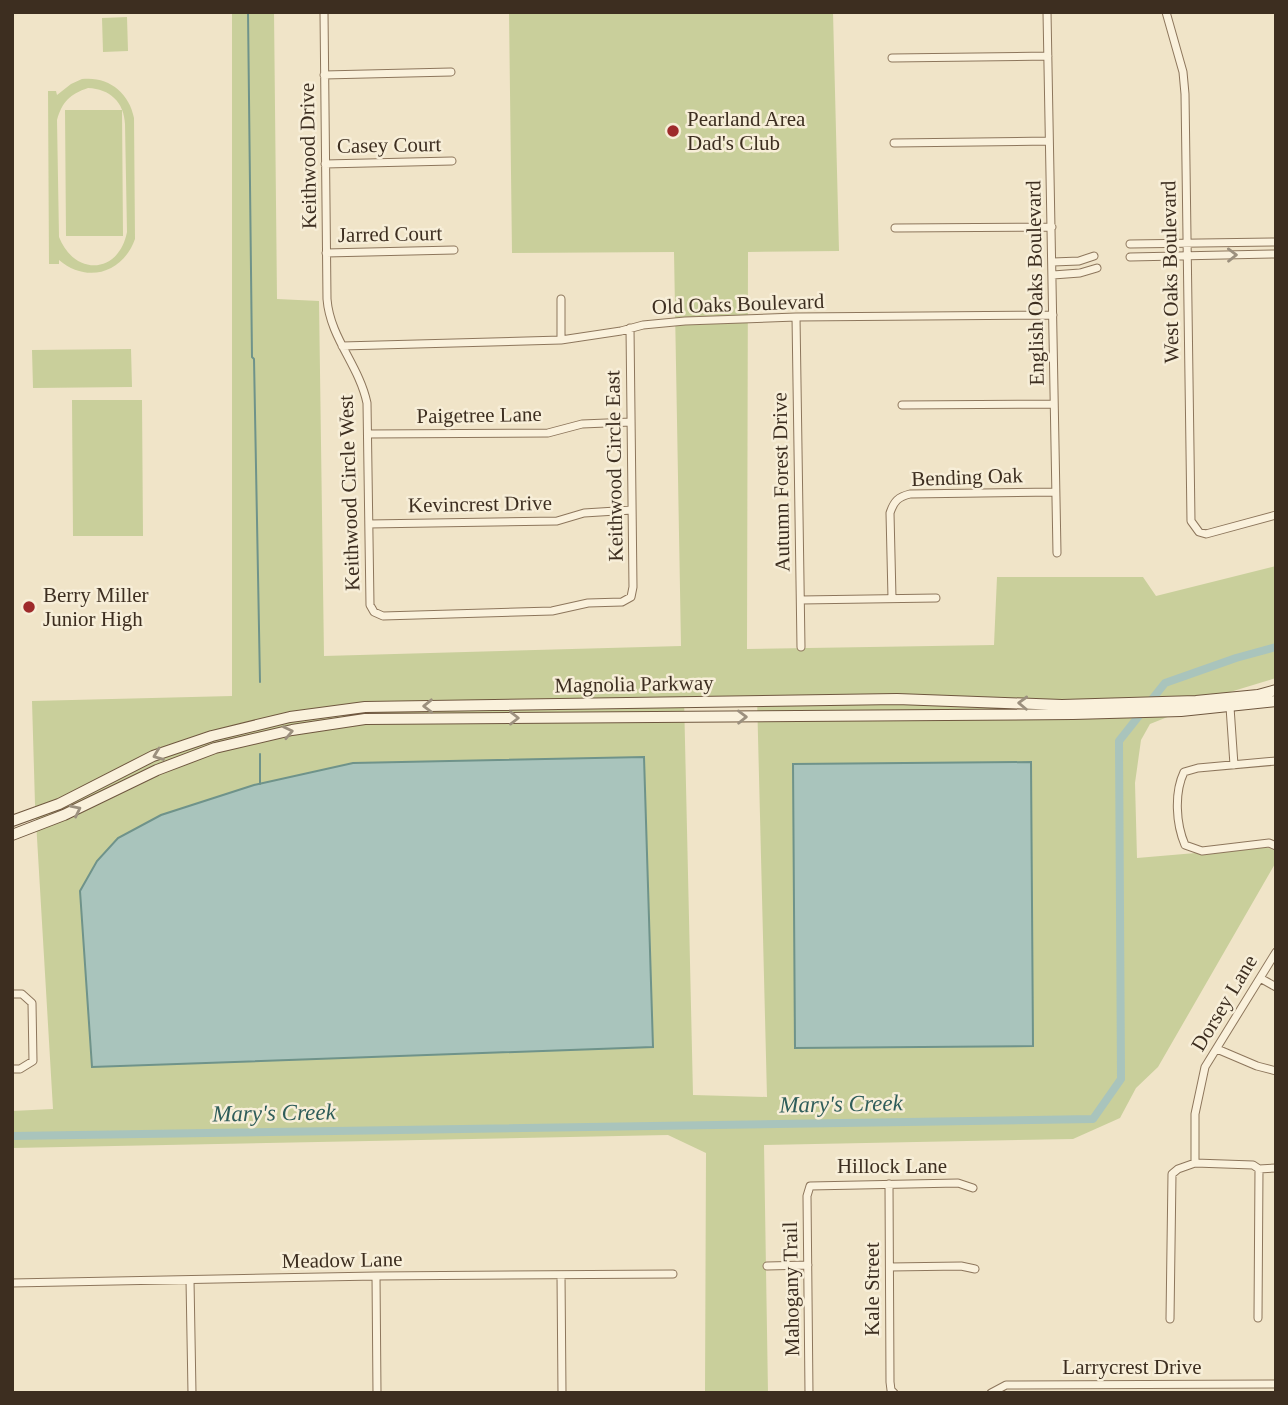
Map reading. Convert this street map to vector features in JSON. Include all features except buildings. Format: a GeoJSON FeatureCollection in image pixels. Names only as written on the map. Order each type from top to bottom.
{"type":"FeatureCollection","features":[{"type":"Feature","properties":{"kind":"street","name":"Keithwood Drive"},"geometry":{"type":"LineString","coordinates":[[324,12],[327,299]]}},
{"type":"Feature","properties":{"kind":"street","name":"English Oaks Boulevard"},"geometry":{"type":"LineString","coordinates":[[1047,12],[1057,553]]}},
{"type":"Feature","properties":{"kind":"street","name":"West Oaks Boulevard"},"geometry":{"type":"LineString","coordinates":[[1166,12],[1183,72],[1185,93],[1191,521],[1199,532],[1211,534],[1276,514]]}},
{"type":"Feature","properties":{"kind":"street"},"geometry":{"type":"LineString","coordinates":[[892,58],[1048,56]]}},
{"type":"Feature","properties":{"kind":"street"},"geometry":{"type":"LineString","coordinates":[[324,75],[451,72]]}},
{"type":"Feature","properties":{"kind":"street"},"geometry":{"type":"LineString","coordinates":[[894,143],[1049,141]]}},
{"type":"Feature","properties":{"kind":"street","name":"Casey Court"},"geometry":{"type":"LineString","coordinates":[[326,164],[452,161]]}},
{"type":"Feature","properties":{"kind":"street"},"geometry":{"type":"LineString","coordinates":[[895,228],[1052,227]]}},
{"type":"Feature","properties":{"kind":"street"},"geometry":{"type":"LineString","coordinates":[[1130,244],[1276,242]]}},
{"type":"Feature","properties":{"kind":"street","name":"Jarred Court"},"geometry":{"type":"LineString","coordinates":[[326,253],[454,250]]}},
{"type":"Feature","properties":{"kind":"street"},"geometry":{"type":"LineString","coordinates":[[1130,257],[1276,254]]}},
{"type":"Feature","properties":{"kind":"street"},"geometry":{"type":"LineString","coordinates":[[1053,262],[1079,261],[1094,256]]}},
{"type":"Feature","properties":{"kind":"street"},"geometry":{"type":"LineString","coordinates":[[1053,275],[1080,273],[1097,268]]}},
{"type":"Feature","properties":{"kind":"street","name":"Keithwood Circle West"},"geometry":{"type":"LineString","coordinates":[[327,299],[331,323],[359,375],[367,403],[372,610]]}},
{"type":"Feature","properties":{"kind":"street"},"geometry":{"type":"LineString","coordinates":[[561,299],[561,340]]}},
{"type":"Feature","properties":{"kind":"street","name":"Old Oaks Boulevard"},"geometry":{"type":"LineString","coordinates":[[342,346],[561,340],[666,322],[796,317],[1053,315]]}},
{"type":"Feature","properties":{"kind":"street","name":"Autumn Forest Drive"},"geometry":{"type":"LineString","coordinates":[[796,317],[801,647]]}},
{"type":"Feature","properties":{"kind":"street","name":"Keithwood Circle East"},"geometry":{"type":"LineString","coordinates":[[372,610],[383,616],[552,611],[588,603],[625,601],[631,597],[634,587],[630,328]]}},
{"type":"Feature","properties":{"kind":"street"},"geometry":{"type":"LineString","coordinates":[[902,405],[1054,404]]}},
{"type":"Feature","properties":{"kind":"street","name":"Paigetree Lane"},"geometry":{"type":"LineString","coordinates":[[368,434],[548,433],[582,424],[631,422]]}},
{"type":"Feature","properties":{"kind":"street","name":"Bending Oak"},"geometry":{"type":"LineString","coordinates":[[892,598],[890,513],[893,503],[900,497],[911,494],[1055,492]]}},
{"type":"Feature","properties":{"kind":"street","name":"Kevincrest Drive"},"geometry":{"type":"LineString","coordinates":[[369,524],[557,521],[584,513],[632,510]]}},
{"type":"Feature","properties":{"kind":"street"},"geometry":{"type":"LineString","coordinates":[[801,600],[936,598]]}},
{"type":"Feature","properties":{"kind":"street","name":"Magnolia Parkway"},"geometry":{"type":"LineString","coordinates":[[1180,706],[1276,690]]}},
{"type":"Feature","properties":{"kind":"street","name":"Magnolia Parkway"},"geometry":{"type":"LineString","coordinates":[[12,821],[59,804],[153,756],[290,716],[667,702],[897,699],[1091,709]]}},
{"type":"Feature","properties":{"kind":"street"},"geometry":{"type":"LineString","coordinates":[[802,700],[802,716]]}},
{"type":"Feature","properties":{"kind":"street","name":"Magnolia Parkway"},"geometry":{"type":"LineString","coordinates":[[12,835],[64,815],[157,769],[215,748],[351,715],[365,719],[802,716],[1230,707],[1276,701]]}},
{"type":"Feature","properties":{"kind":"street"},"geometry":{"type":"LineString","coordinates":[[667,702],[667,717]]}},
{"type":"Feature","properties":{"kind":"street"},"geometry":{"type":"LineString","coordinates":[[1230,707],[1234,765]]}},
{"type":"Feature","properties":{"kind":"street"},"geometry":{"type":"LineString","coordinates":[[193,743],[197,755]]}},
{"type":"Feature","properties":{"kind":"street"},"geometry":{"type":"LineString","coordinates":[[1276,761],[1198,768],[1184,772],[1178,785],[1180,832],[1185,845],[1202,851],[1269,843],[1276,845]]}},
{"type":"Feature","properties":{"kind":"street","name":"Dorsey Lane"},"geometry":{"type":"LineString","coordinates":[[1195,1163],[1195,1114],[1205,1067],[1276,952]]}},
{"type":"Feature","properties":{"kind":"street"},"geometry":{"type":"LineString","coordinates":[[1260,978],[1276,987]]}},
{"type":"Feature","properties":{"kind":"street"},"geometry":{"type":"LineString","coordinates":[[12,994],[22,994],[32,1003],[33,1061],[16,1069]]}},
{"type":"Feature","properties":{"kind":"street"},"geometry":{"type":"LineString","coordinates":[[1217,1049],[1257,1066],[1276,1070]]}},
{"type":"Feature","properties":{"kind":"street"},"geometry":{"type":"LineString","coordinates":[[1170,1319],[1172,1174],[1195,1163],[1276,1168]]}},
{"type":"Feature","properties":{"kind":"street"},"geometry":{"type":"LineString","coordinates":[[1258,1318],[1259,1169]]}},
{"type":"Feature","properties":{"kind":"street","name":"Hillock Lane"},"geometry":{"type":"LineString","coordinates":[[810,1186],[958,1183],[973,1188]]}},
{"type":"Feature","properties":{"kind":"street","name":"Kale Street"},"geometry":{"type":"LineString","coordinates":[[889,1184],[890,1382],[894,1393]]}},
{"type":"Feature","properties":{"kind":"street","name":"Mahogany Trail"},"geometry":{"type":"LineString","coordinates":[[809,1393],[807,1196],[810,1186]]}},
{"type":"Feature","properties":{"kind":"street"},"geometry":{"type":"LineString","coordinates":[[767,1266],[808,1265]]}},
{"type":"Feature","properties":{"kind":"street"},"geometry":{"type":"LineString","coordinates":[[890,1267],[961,1266],[975,1269]]}},
{"type":"Feature","properties":{"kind":"street","name":"Meadow Lane"},"geometry":{"type":"LineString","coordinates":[[12,1283],[673,1274]]}},
{"type":"Feature","properties":{"kind":"street"},"geometry":{"type":"LineString","coordinates":[[561,1275],[562,1393]]}},
{"type":"Feature","properties":{"kind":"street"},"geometry":{"type":"LineString","coordinates":[[376,1276],[377,1393]]}},
{"type":"Feature","properties":{"kind":"street"},"geometry":{"type":"LineString","coordinates":[[190,1280],[192,1393]]}},
{"type":"Feature","properties":{"kind":"street"},"geometry":{"type":"LineString","coordinates":[[1256,1384],[1256,1393]]}},
{"type":"Feature","properties":{"kind":"street","name":"Larrycrest Drive"},"geometry":{"type":"LineString","coordinates":[[990,1393],[1006,1385],[1065,1389],[1174,1389],[1276,1384]]}},
{"type":"Feature","properties":{"kind":"green space"},"geometry":{"type":"Polygon","coordinates":[[[232,12],[274,12],[277,299],[319,301],[324,656],[681,646],[674,252],[512,253],[509,12],[833,12],[839,251],[748,252],[747,649],[994,645],[997,577],[1143,577],[1156,596],[1276,566],[1276,678],[1230,692],[1150,724],[1141,740],[1135,783],[1137,858],[1266,847],[1276,851],[1276,862],[1158,1067],[1136,1088],[1120,1118],[1073,1139],[764,1145],[768,1393],[705,1393],[706,1153],[668,1135],[12,1148],[12,1111],[53,1109],[35,804],[32,701],[232,696],[232,12]],[[757,696],[684,697],[693,1095],[767,1097],[757,696]]]}},
{"type":"Feature","properties":{"kind":"green space"},"geometry":{"type":"Polygon","coordinates":[[[127,17],[128,51],[103,52],[102,18],[127,17]]]}},
{"type":"Feature","properties":{"kind":"green space"},"geometry":{"type":"Polygon","coordinates":[[[82,79],[109,83],[122,93],[134,118],[135,239],[122,260],[113,267],[92,273],[81,272],[59,260],[59,264],[49,264],[48,91],[56,91],[57,95],[82,79]],[[88,88],[72,96],[61,108],[57,120],[59,237],[75,259],[96,265],[106,263],[115,256],[127,232],[124,116],[114,98],[88,88]]]}},
{"type":"Feature","properties":{"kind":"green space"},"geometry":{"type":"Polygon","coordinates":[[[65,110],[122,110],[123,236],[66,236],[65,110]]]}},
{"type":"Feature","properties":{"kind":"green space"},"geometry":{"type":"Polygon","coordinates":[[[131,349],[132,387],[33,388],[32,350],[131,349]]]}},
{"type":"Feature","properties":{"kind":"green space"},"geometry":{"type":"Polygon","coordinates":[[[72,400],[142,400],[143,536],[73,536],[72,400]]]}},
{"type":"Feature","properties":{"kind":"water"},"geometry":{"type":"Polygon","coordinates":[[[644,757],[653,1047],[92,1067],[80,891],[97,861],[118,838],[161,815],[254,785],[353,763],[644,757]]]}},
{"type":"Feature","properties":{"kind":"water"},"geometry":{"type":"Polygon","coordinates":[[[1031,762],[1033,1046],[795,1048],[793,764],[1031,762]]]}},
{"type":"Feature","properties":{"kind":"waterway"},"geometry":{"type":"LineString","coordinates":[[248,12],[252,357],[260,682]]}},
{"type":"Feature","properties":{"kind":"waterway","name":"Mary's Creek"},"geometry":{"type":"LineString","coordinates":[[12,1136],[1093,1119],[1121,1079],[1119,741],[1165,683],[1276,647]]}},
{"type":"Feature","properties":{"kind":"waterway"},"geometry":{"type":"LineString","coordinates":[[260,754],[260,784]]}},
{"type":"Feature","properties":{"kind":"place","name":"Pearland Area Dad's Club"},"geometry":{"type":"Point","coordinates":[673,131]}},
{"type":"Feature","properties":{"kind":"place","name":"Berry Miller Junior High"},"geometry":{"type":"Point","coordinates":[29,607]}}]}
